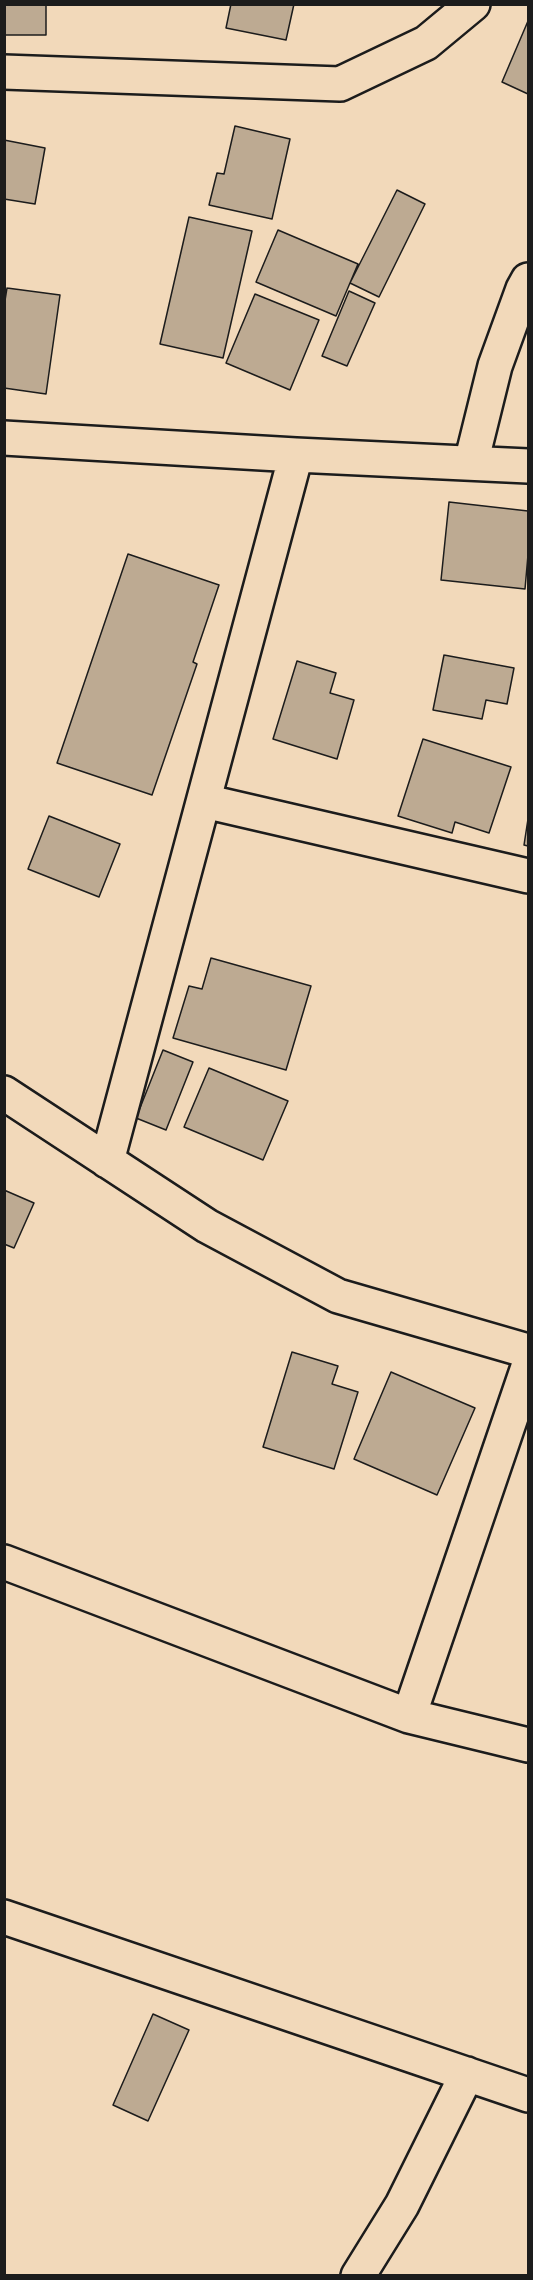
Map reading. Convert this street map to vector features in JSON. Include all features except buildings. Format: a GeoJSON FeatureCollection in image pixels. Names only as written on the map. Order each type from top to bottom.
{"type":"FeatureCollection","features":[{"type":"Feature","properties":{"kind":"street"},"geometry":{"type":"LineString","coordinates":[[4,72],[340,84],[426,43],[473,4]]}},
{"type":"Feature","properties":{"kind":"street"},"geometry":{"type":"LineString","coordinates":[[471,463],[495,366],[528,280]]}},
{"type":"Feature","properties":{"kind":"street"},"geometry":{"type":"LineString","coordinates":[[4,438],[528,466]]}},
{"type":"Feature","properties":{"kind":"street"},"geometry":{"type":"LineString","coordinates":[[107,1161],[296,455]]}},
{"type":"Feature","properties":{"kind":"street"},"geometry":{"type":"LineString","coordinates":[[204,801],[528,876]]}},
{"type":"Feature","properties":{"kind":"street"},"geometry":{"type":"LineString","coordinates":[[4,1093],[207,1226],[339,1296],[528,1350]]}},
{"type":"Feature","properties":{"kind":"street"},"geometry":{"type":"LineString","coordinates":[[409,1716],[528,1367]]}},
{"type":"Feature","properties":{"kind":"street"},"geometry":{"type":"LineString","coordinates":[[4,1562],[409,1716],[528,1745]]}},
{"type":"Feature","properties":{"kind":"street"},"geometry":{"type":"LineString","coordinates":[[4,1917],[528,2095]]}},
{"type":"Feature","properties":{"kind":"street"},"geometry":{"type":"LineString","coordinates":[[358,2276],[402,2205],[467,2074]]}}]}
